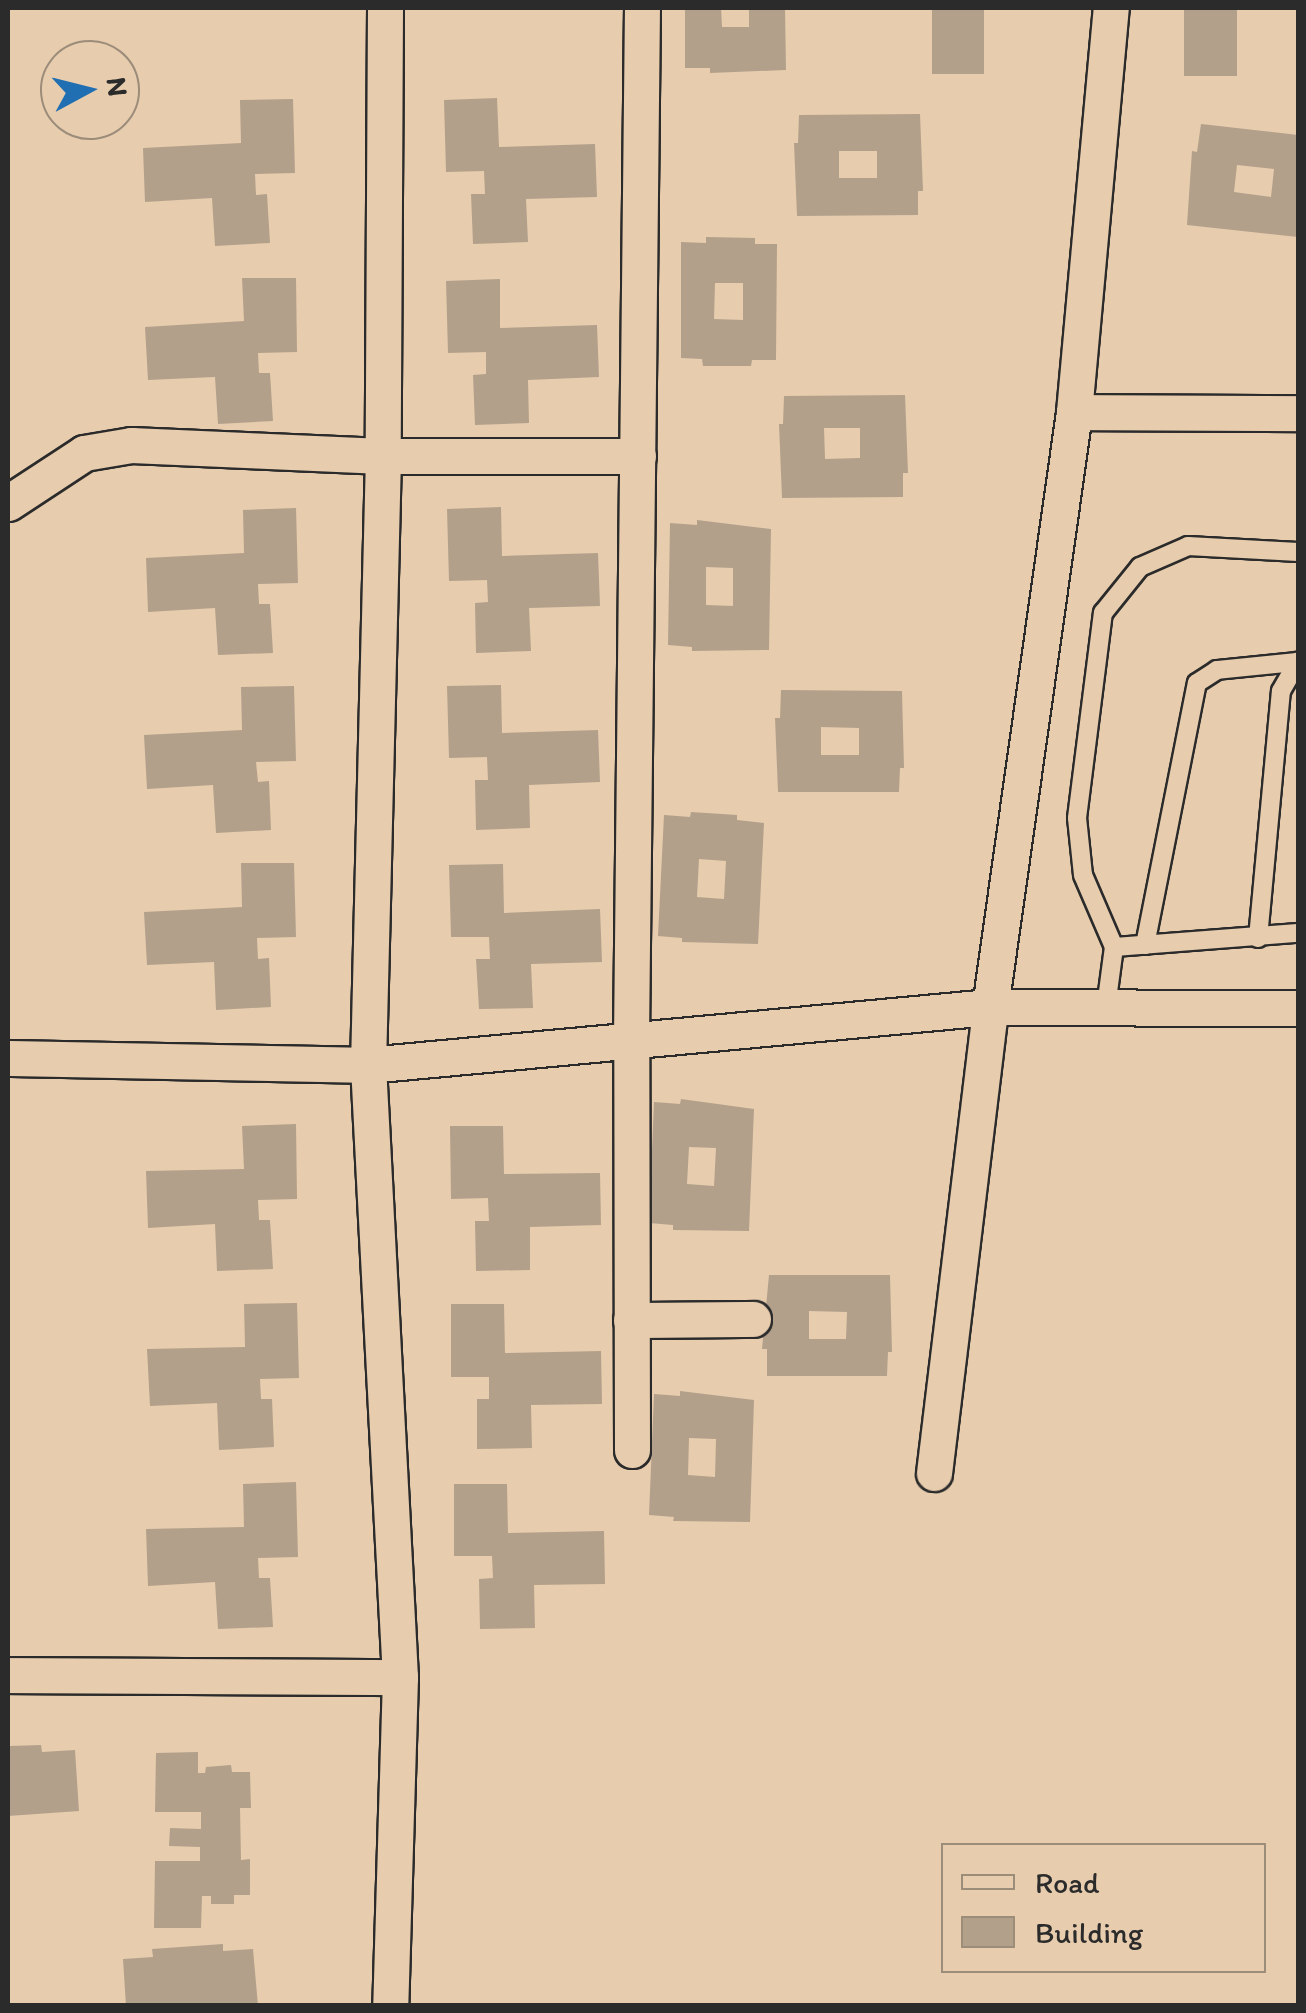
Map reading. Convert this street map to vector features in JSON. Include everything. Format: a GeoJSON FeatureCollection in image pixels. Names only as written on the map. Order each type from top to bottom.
{"type":"FeatureCollection","features":[{"type":"Feature","properties":{"kind":"street"},"geometry":{"type":"LineString","coordinates":[[385,8],[383,456],[368,1064],[400,1677],[390,2006]]}},
{"type":"Feature","properties":{"kind":"street"},"geometry":{"type":"LineString","coordinates":[[632,1450],[631,1039],[642,8]]}},
{"type":"Feature","properties":{"kind":"street"},"geometry":{"type":"LineString","coordinates":[[934,1472],[990,1007],[1074,412],[1111,8]]}},
{"type":"Feature","properties":{"kind":"street"},"geometry":{"type":"LineString","coordinates":[[1074,412],[1298,413]]}},
{"type":"Feature","properties":{"kind":"street"},"geometry":{"type":"LineString","coordinates":[[8,502],[84,453],[131,444],[383,456],[638,456]]}},
{"type":"Feature","properties":{"kind":"street"},"geometry":{"type":"LineString","coordinates":[[8,1058],[368,1064],[990,1007],[1298,1008]]}},
{"type":"Feature","properties":{"kind":"street"},"geometry":{"type":"LineString","coordinates":[[631,1320],[752,1319]]}},
{"type":"Feature","properties":{"kind":"street"},"geometry":{"type":"LineString","coordinates":[[8,1674],[400,1677]]}},
{"type":"Feature","properties":{"kind":"lane"},"geometry":{"type":"LineString","coordinates":[[1106,1007],[1114,947],[1083,875],[1077,818],[1103,612],[1140,567],[1188,546],[1298,552]]}},
{"type":"Feature","properties":{"kind":"lane"},"geometry":{"type":"LineString","coordinates":[[1145,945],[1197,682],[1217,670],[1297,662]]}},
{"type":"Feature","properties":{"kind":"lane"},"geometry":{"type":"LineString","coordinates":[[1258,938],[1281,691],[1297,662]]}},
{"type":"Feature","properties":{"kind":"lane"},"geometry":{"type":"LineString","coordinates":[[1114,947],[1298,933]]}},
{"type":"Feature","properties":{"kind":"building"},"geometry":{"type":"Polygon","coordinates":[[[685,8],[721,8],[722,27],[749,27],[749,8],[785,8],[786,70],[710,73],[710,68],[685,68],[685,8]]]}},
{"type":"Feature","properties":{"kind":"building"},"geometry":{"type":"Polygon","coordinates":[[[932,8],[984,8],[984,74],[932,74],[932,8]]]}},
{"type":"Feature","properties":{"kind":"building"},"geometry":{"type":"Polygon","coordinates":[[[1184,8],[1237,8],[1237,76],[1184,76],[1184,8]]]}},
{"type":"Feature","properties":{"kind":"building"},"geometry":{"type":"Polygon","coordinates":[[[497,98],[499,147],[595,144],[597,197],[526,199],[528,242],[473,244],[471,194],[485,194],[484,171],[446,172],[444,100],[497,98]]]}},
{"type":"Feature","properties":{"kind":"building"},"geometry":{"type":"Polygon","coordinates":[[[293,99],[295,173],[255,174],[256,195],[267,194],[270,243],[215,246],[212,198],[145,202],[143,148],[241,143],[240,100],[293,99]]]}},
{"type":"Feature","properties":{"kind":"building"},"geometry":{"type":"Polygon","coordinates":[[[920,114],[923,191],[918,191],[918,215],[797,216],[794,143],[798,143],[799,115],[920,114]],[[839,151],[839,178],[877,178],[877,151],[839,151]]]}},
{"type":"Feature","properties":{"kind":"building"},"geometry":{"type":"Polygon","coordinates":[[[1201,124],[1298,135],[1298,237],[1187,225],[1192,151],[1197,152],[1201,124]],[[1237,165],[1234,192],[1271,197],[1274,169],[1237,165]]]}},
{"type":"Feature","properties":{"kind":"building"},"geometry":{"type":"Polygon","coordinates":[[[706,237],[755,238],[755,244],[777,244],[776,360],[752,360],[751,366],[703,366],[702,359],[681,358],[681,242],[706,243],[706,237]],[[715,283],[714,319],[743,320],[743,283],[715,283]]]}},
{"type":"Feature","properties":{"kind":"building"},"geometry":{"type":"Polygon","coordinates":[[[242,278],[296,278],[297,352],[258,353],[259,373],[270,373],[273,421],[218,424],[215,377],[148,380],[145,327],[244,321],[242,278]]]}},
{"type":"Feature","properties":{"kind":"building"},"geometry":{"type":"Polygon","coordinates":[[[500,279],[500,328],[597,325],[599,377],[528,380],[529,423],[475,425],[473,375],[486,374],[486,352],[448,353],[446,281],[500,279]]]}},
{"type":"Feature","properties":{"kind":"building"},"geometry":{"type":"Polygon","coordinates":[[[905,395],[908,473],[903,473],[903,497],[782,498],[779,424],[783,424],[784,396],[905,395]],[[824,428],[825,459],[860,458],[860,428],[824,428]]]}},
{"type":"Feature","properties":{"kind":"building"},"geometry":{"type":"Polygon","coordinates":[[[501,507],[502,556],[598,553],[600,606],[529,608],[531,651],[476,653],[475,603],[488,602],[487,580],[449,581],[447,509],[501,507]]]}},
{"type":"Feature","properties":{"kind":"building"},"geometry":{"type":"Polygon","coordinates":[[[296,508],[298,583],[258,584],[259,604],[270,604],[273,653],[218,655],[215,608],[148,612],[146,558],[244,553],[243,510],[296,508]]]}},
{"type":"Feature","properties":{"kind":"building"},"geometry":{"type":"Polygon","coordinates":[[[697,520],[771,529],[769,650],[692,651],[692,647],[668,645],[670,523],[697,525],[697,520]],[[706,567],[706,605],[733,606],[733,568],[706,567]]]}},
{"type":"Feature","properties":{"kind":"building"},"geometry":{"type":"Polygon","coordinates":[[[501,685],[502,733],[598,730],[600,782],[529,785],[530,828],[476,830],[475,780],[488,780],[487,757],[449,758],[447,686],[501,685]]]}},
{"type":"Feature","properties":{"kind":"building"},"geometry":{"type":"Polygon","coordinates":[[[294,686],[296,761],[256,762],[258,782],[269,781],[271,830],[216,833],[213,785],[147,789],[144,735],[242,730],[241,687],[294,686]]]}},
{"type":"Feature","properties":{"kind":"building"},"geometry":{"type":"Polygon","coordinates":[[[781,690],[902,691],[904,768],[900,768],[899,792],[778,792],[775,718],[780,718],[781,690]],[[821,727],[821,755],[859,755],[859,728],[821,727]]]}},
{"type":"Feature","properties":{"kind":"building"},"geometry":{"type":"Polygon","coordinates":[[[691,812],[737,815],[737,820],[764,823],[758,944],[682,942],[682,938],[658,936],[664,815],[690,817],[691,812]],[[699,859],[697,897],[724,899],[726,861],[699,859]]]}},
{"type":"Feature","properties":{"kind":"building"},"geometry":{"type":"Polygon","coordinates":[[[241,863],[294,863],[296,937],[257,938],[258,959],[269,958],[271,1007],[216,1010],[214,962],[147,965],[144,912],[242,907],[241,863]]]}},
{"type":"Feature","properties":{"kind":"building"},"geometry":{"type":"Polygon","coordinates":[[[503,864],[504,913],[600,909],[602,962],[531,964],[533,1008],[479,1009],[476,959],[490,959],[489,937],[451,937],[449,865],[503,864]]]}},
{"type":"Feature","properties":{"kind":"building"},"geometry":{"type":"Polygon","coordinates":[[[681,1099],[754,1109],[749,1231],[673,1230],[673,1225],[649,1223],[654,1102],[680,1104],[681,1099]],[[689,1147],[687,1184],[714,1186],[716,1148],[689,1147]]]}},
{"type":"Feature","properties":{"kind":"building"},"geometry":{"type":"Polygon","coordinates":[[[296,1124],[297,1199],[258,1200],[259,1220],[270,1220],[273,1269],[217,1271],[215,1224],[148,1228],[146,1171],[244,1169],[242,1126],[296,1124]]]}},
{"type":"Feature","properties":{"kind":"building"},"geometry":{"type":"Polygon","coordinates":[[[450,1126],[503,1126],[504,1174],[600,1173],[601,1225],[530,1227],[530,1270],[476,1271],[475,1221],[489,1221],[488,1198],[451,1199],[450,1126]]]}},
{"type":"Feature","properties":{"kind":"building"},"geometry":{"type":"Polygon","coordinates":[[[769,1275],[890,1275],[892,1352],[888,1352],[887,1376],[767,1376],[767,1349],[762,1349],[769,1275]],[[809,1311],[809,1339],[846,1339],[847,1312],[809,1311]]]}},
{"type":"Feature","properties":{"kind":"building"},"geometry":{"type":"Polygon","coordinates":[[[297,1303],[299,1378],[260,1379],[261,1399],[272,1399],[274,1447],[219,1450],[217,1403],[150,1406],[147,1349],[245,1347],[244,1304],[297,1303]]]}},
{"type":"Feature","properties":{"kind":"building"},"geometry":{"type":"Polygon","coordinates":[[[451,1304],[504,1304],[505,1353],[601,1351],[602,1404],[531,1405],[532,1448],[477,1449],[477,1399],[489,1399],[489,1377],[451,1377],[451,1304]]]}},
{"type":"Feature","properties":{"kind":"building"},"geometry":{"type":"Polygon","coordinates":[[[680,1391],[754,1400],[750,1522],[673,1521],[674,1517],[649,1515],[654,1394],[680,1396],[680,1391]],[[689,1438],[688,1475],[715,1477],[716,1439],[689,1438]]]}},
{"type":"Feature","properties":{"kind":"building"},"geometry":{"type":"Polygon","coordinates":[[[296,1482],[298,1557],[258,1558],[259,1578],[270,1578],[273,1627],[218,1629],[215,1582],[148,1586],[146,1529],[244,1527],[243,1484],[296,1482]]]}},
{"type":"Feature","properties":{"kind":"building"},"geometry":{"type":"Polygon","coordinates":[[[454,1484],[507,1484],[508,1533],[604,1531],[605,1584],[534,1585],[535,1628],[480,1629],[479,1579],[493,1578],[492,1556],[454,1556],[454,1484]]]}},
{"type":"Feature","properties":{"kind":"building"},"geometry":{"type":"Polygon","coordinates":[[[41,1745],[42,1752],[75,1750],[79,1811],[8,1816],[10,1746],[41,1745]]]}},
{"type":"Feature","properties":{"kind":"building"},"geometry":{"type":"Polygon","coordinates":[[[198,1752],[198,1773],[205,1773],[206,1767],[231,1765],[232,1772],[250,1772],[251,1808],[240,1808],[241,1860],[250,1859],[250,1895],[234,1895],[234,1904],[211,1904],[211,1896],[202,1896],[201,1928],[154,1928],[155,1861],[200,1861],[200,1847],[169,1846],[170,1828],[201,1829],[201,1812],[155,1812],[156,1753],[198,1752]]]}},
{"type":"Feature","properties":{"kind":"building"},"geometry":{"type":"Polygon","coordinates":[[[223,1944],[223,1951],[253,1949],[258,2006],[126,2006],[123,1959],[153,1957],[152,1949],[223,1944]]]}}]}
